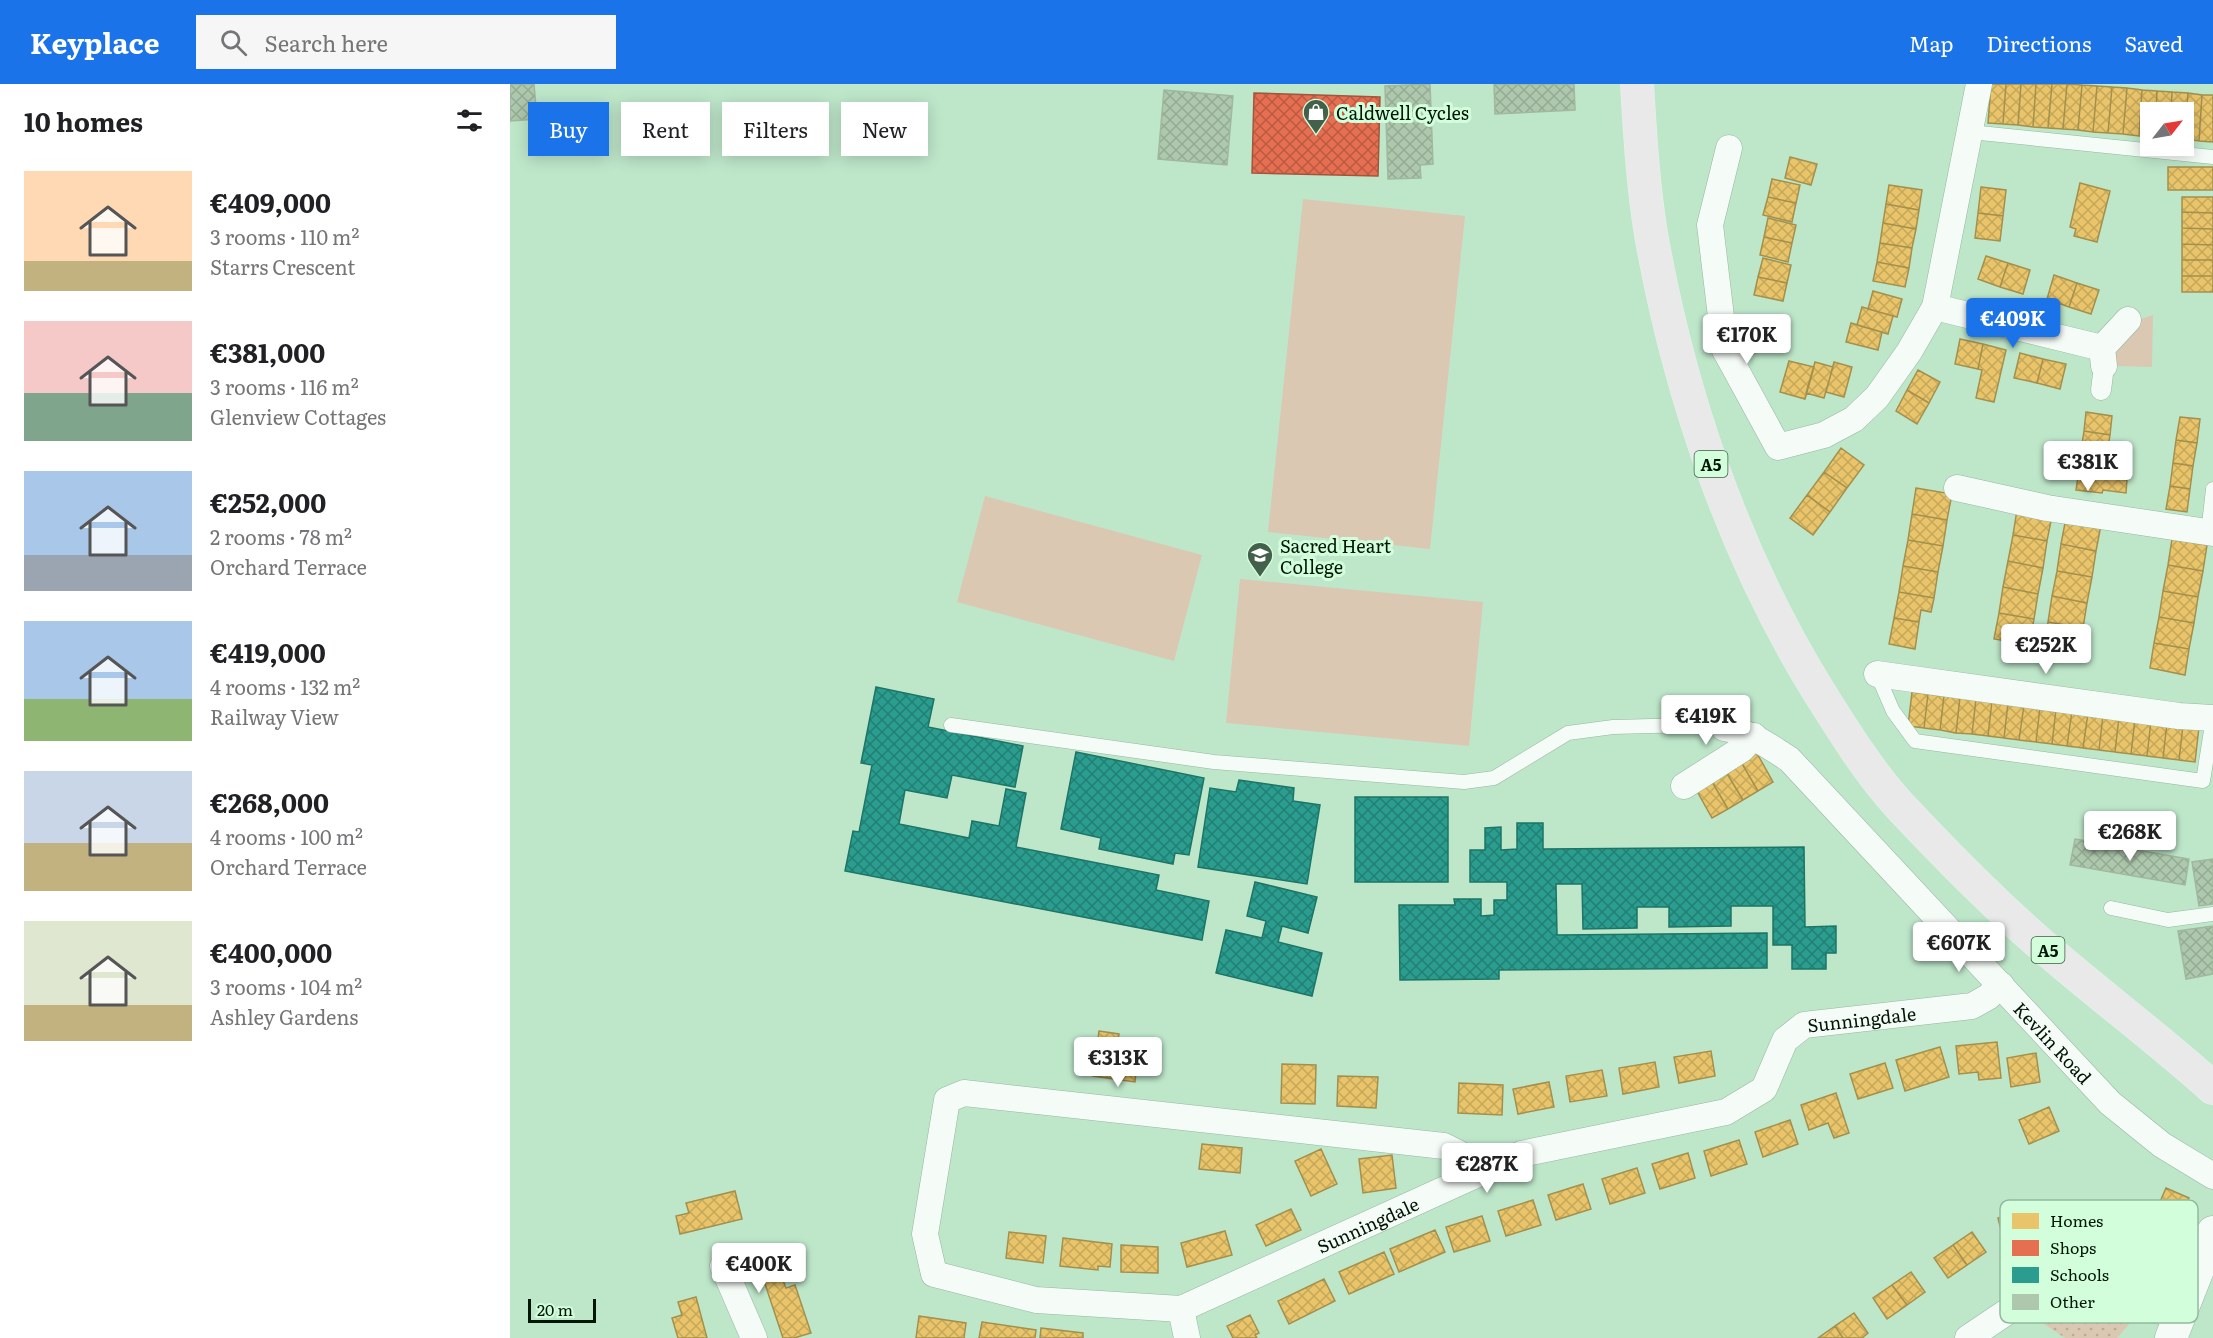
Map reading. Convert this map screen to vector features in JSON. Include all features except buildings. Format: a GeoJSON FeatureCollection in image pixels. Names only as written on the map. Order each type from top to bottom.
{"type":"FeatureCollection","features":[{"type":"Feature","properties":{"kind":"highway","name":"A5"},"geometry":{"type":"LineString","coordinates":[[1637,84],[1640,136],[1651,233],[1664,297],[1690,398],[1716,480],[1754,572],[1790,645],[1843,731],[1905,811],[2004,912],[2212,1087]]}},
{"type":"Feature","properties":{"kind":"street"},"geometry":{"type":"LineString","coordinates":[[1729,148],[1710,225],[1725,350],[1778,447],[1824,435],[1854,419],[1877,397],[1909,352],[1935,308],[1979,84]]}},
{"type":"Feature","properties":{"kind":"street"},"geometry":{"type":"LineString","coordinates":[[1935,308],[2102,368],[2128,320]]}},
{"type":"Feature","properties":{"kind":"street"},"geometry":{"type":"LineString","coordinates":[[1725,350],[1754,340]]}},
{"type":"Feature","properties":{"kind":"street"},"geometry":{"type":"LineString","coordinates":[[1957,488],[2047,508],[2210,533]]}},
{"type":"Feature","properties":{"kind":"street"},"geometry":{"type":"LineString","coordinates":[[1877,674],[2167,714],[2213,718]]}},
{"type":"Feature","properties":{"kind":"street","name":"Kevlin Road"},"geometry":{"type":"LineString","coordinates":[[1724,728],[1739,730],[1754,736],[1789,759],[2110,1103],[2163,1145],[2213,1176]]}},
{"type":"Feature","properties":{"kind":"street"},"geometry":{"type":"LineString","coordinates":[[1684,786],[1742,749],[1754,736]]}},
{"type":"Feature","properties":{"kind":"street","name":"Sunningdale"},"geometry":{"type":"LineString","coordinates":[[1489,1169],[1444,1146],[964,1093],[947,1100],[925,1234],[934,1274],[1036,1299],[1181,1309],[1489,1169],[1521,1154],[1726,1112],[1764,1089],[1785,1040],[1804,1025],[1972,1006],[1988,998],[2001,985]]}},
{"type":"Feature","properties":{"kind":"street"},"geometry":{"type":"LineString","coordinates":[[2198,1270],[2213,1232]]}},
{"type":"Feature","properties":{"kind":"street"},"geometry":{"type":"LineString","coordinates":[[723,1266],[754,1338]]}},
{"type":"Feature","properties":{"kind":"street"},"geometry":{"type":"LineString","coordinates":[[1181,1309],[1187,1338]]}},
{"type":"Feature","properties":{"kind":"street"},"geometry":{"type":"LineString","coordinates":[[1968,1338],[2000,1317]]}},
{"type":"Feature","properties":{"kind":"lane"},"geometry":{"type":"LineString","coordinates":[[1970,132],[2213,157]]}},
{"type":"Feature","properties":{"kind":"lane"},"geometry":{"type":"LineString","coordinates":[[2210,533],[2213,489]]}},
{"type":"Feature","properties":{"kind":"lane"},"geometry":{"type":"LineString","coordinates":[[1877,674],[1893,711],[1915,741],[2203,781],[2213,718]]}},
{"type":"Feature","properties":{"kind":"lane"},"geometry":{"type":"LineString","coordinates":[[951,725],[1214,762],[1464,782],[1494,778],[1568,733],[1613,727],[1690,724],[1724,728]]}},
{"type":"Feature","properties":{"kind":"lane"},"geometry":{"type":"LineString","coordinates":[[2111,908],[2168,920],[2213,914]]}},
{"type":"Feature","properties":{"kind":"shaded area"},"geometry":{"type":"Polygon","coordinates":[[[1303,199],[1465,216],[1430,549],[1268,532],[1303,199]]]}},
{"type":"Feature","properties":{"kind":"shaded area"},"geometry":{"type":"Polygon","coordinates":[[[2153,315],[2152,367],[2113,366],[2116,349],[2132,322],[2153,315]]]}},
{"type":"Feature","properties":{"kind":"shaded area"},"geometry":{"type":"Polygon","coordinates":[[[985,496],[1202,555],[1174,661],[957,602],[985,496]]]}},
{"type":"Feature","properties":{"kind":"shaded area"},"geometry":{"type":"Polygon","coordinates":[[[1240,579],[1483,602],[1469,746],[1226,723],[1240,579]]]}},
{"type":"Feature","properties":{"kind":"shaded area"},"geometry":{"type":"Polygon","coordinates":[[[2042,1323],[2130,1323],[2117,1338],[2065,1338],[2042,1323]]]}},
{"type":"Feature","properties":{"kind":"place","name":"Caldwell Cycles"},"geometry":{"type":"Point","coordinates":[1316,135]}},
{"type":"Feature","properties":{"kind":"place","name":"Sacred Heart College"},"geometry":{"type":"Point","coordinates":[1260,578]}}]}
